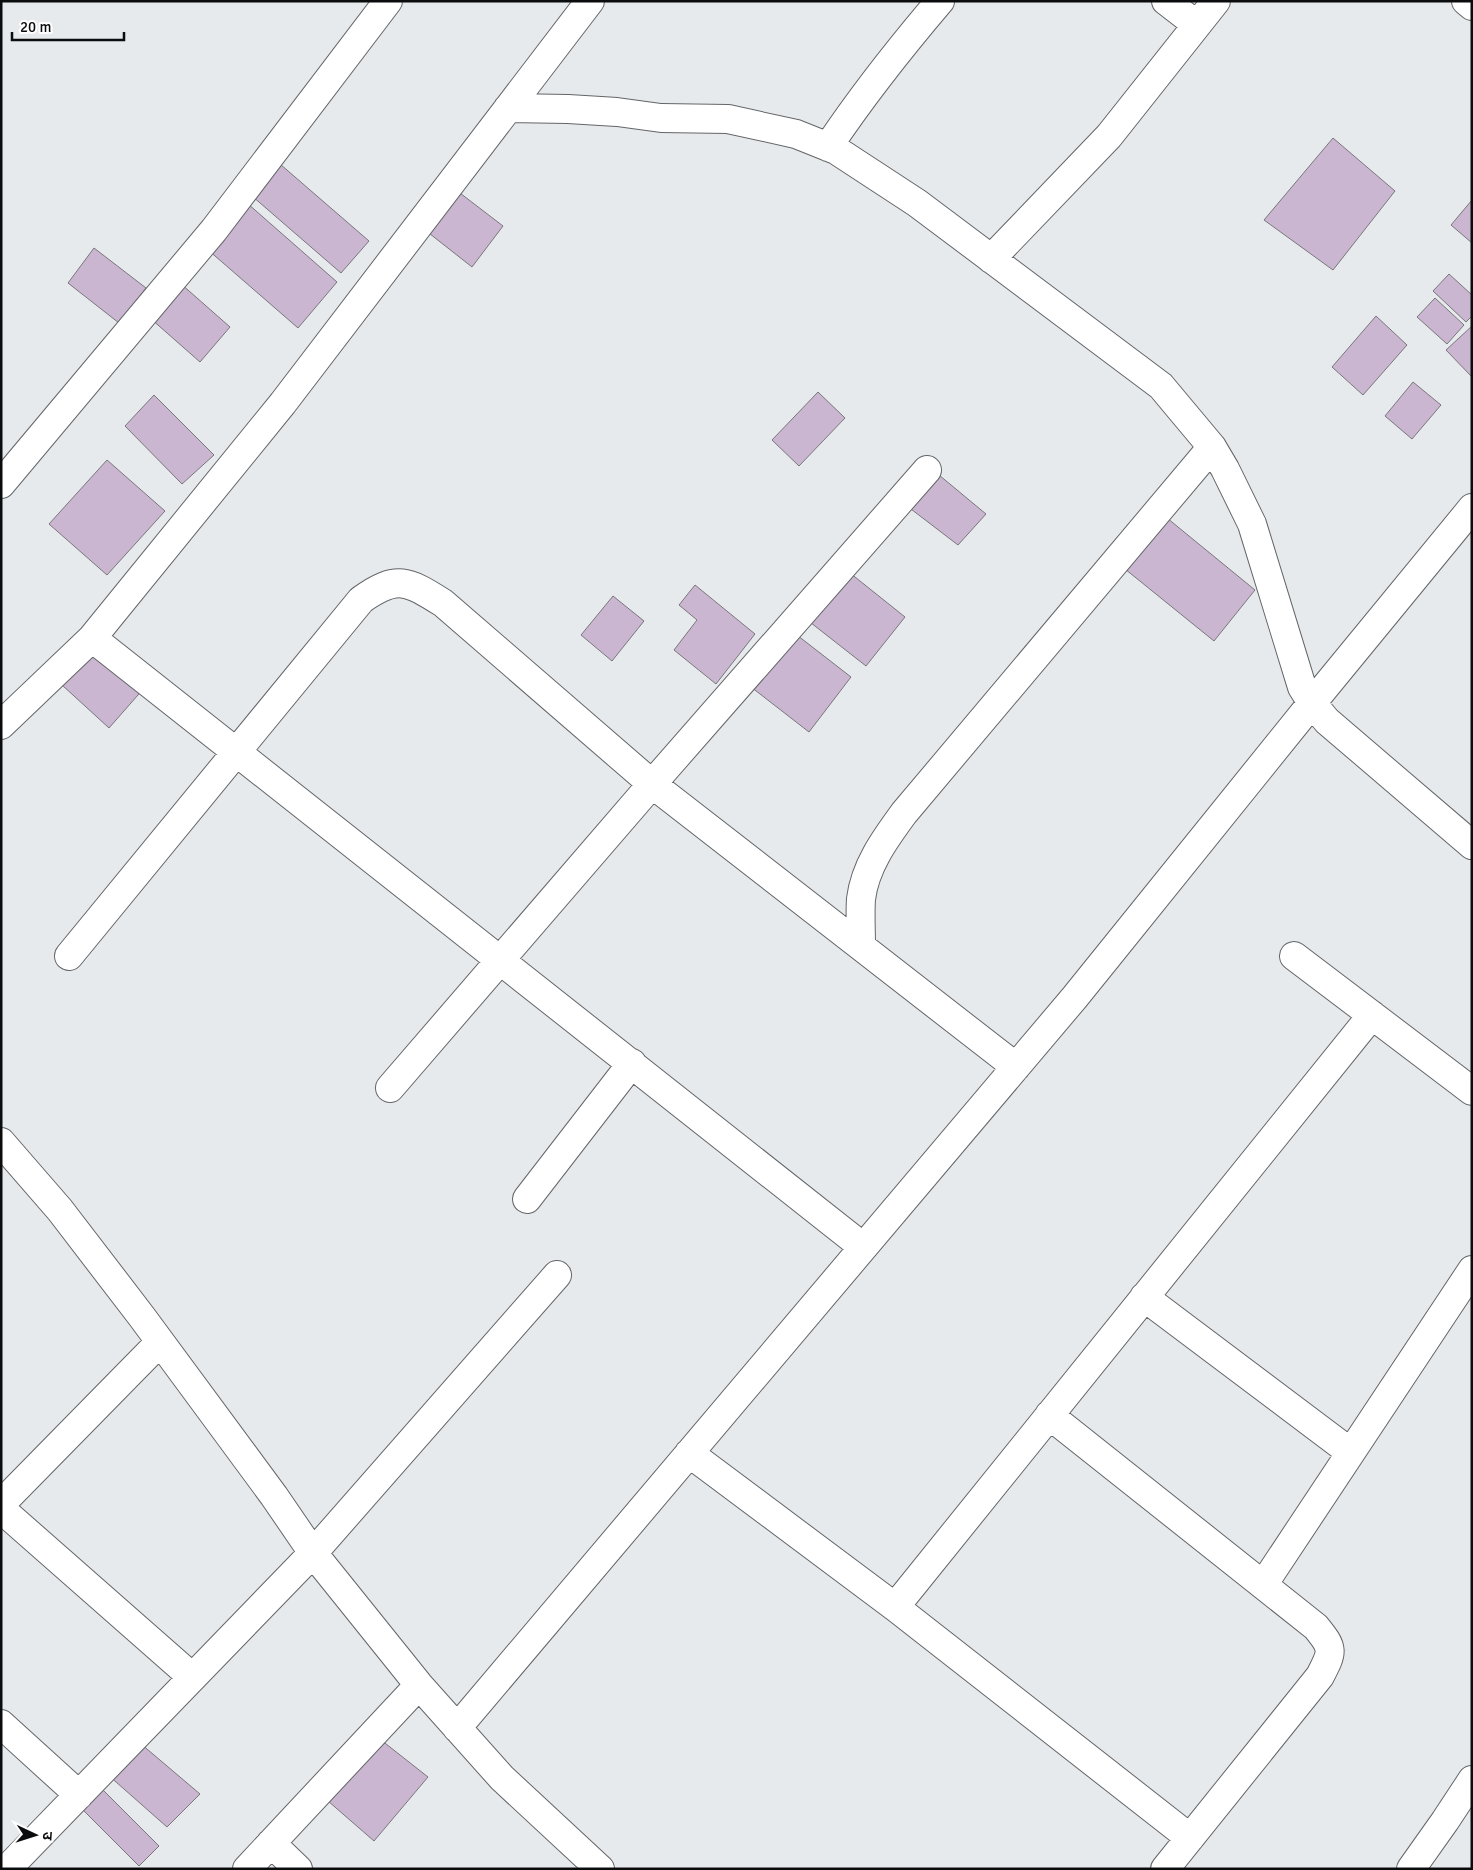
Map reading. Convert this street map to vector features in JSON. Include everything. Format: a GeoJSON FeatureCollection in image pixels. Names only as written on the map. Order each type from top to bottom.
{"type":"FeatureCollection","features":[{"type":"Feature","properties":{"kind":"street"},"geometry":{"type":"LineString","coordinates":[[1,484],[214,230],[388,1]]}},
{"type":"Feature","properties":{"kind":"street"},"geometry":{"type":"LineString","coordinates":[[1,725],[92,638],[283,403],[590,1]]}},
{"type":"Feature","properties":{"kind":"street"},"geometry":{"type":"LineString","coordinates":[[828,147],[852,111],[895,54],[940,1]]}},
{"type":"Feature","properties":{"kind":"street"},"geometry":{"type":"LineString","coordinates":[[1166,1],[1197,25]]}},
{"type":"Feature","properties":{"kind":"street"},"geometry":{"type":"LineString","coordinates":[[991,259],[1109,136],[1216,1]]}},
{"type":"Feature","properties":{"kind":"street"},"geometry":{"type":"LineString","coordinates":[[1466,1],[1472,6]]}},
{"type":"Feature","properties":{"kind":"street"},"geometry":{"type":"LineString","coordinates":[[508,108],[568,108],[661,118],[728,119],[796,134],[836,150],[917,203],[1162,386],[1212,447],[1252,524],[1293,664],[1302,688],[1312,703],[1328,721],[1472,845]]}},
{"type":"Feature","properties":{"kind":"street"},"geometry":{"type":"LineString","coordinates":[[861,946],[862,899],[868,872],[878,850],[904,813],[1212,447]]}},
{"type":"Feature","properties":{"kind":"street"},"geometry":{"type":"LineString","coordinates":[[390,1088],[652,784],[927,470]]}},
{"type":"Feature","properties":{"kind":"street"},"geometry":{"type":"LineString","coordinates":[[457,1728],[1082,989],[1472,508]]}},
{"type":"Feature","properties":{"kind":"street"},"geometry":{"type":"LineString","coordinates":[[69,956],[361,600],[377,588],[395,582],[417,587],[443,603],[652,784],[1016,1067]]}},
{"type":"Feature","properties":{"kind":"street"},"geometry":{"type":"LineString","coordinates":[[92,638],[864,1247]]}},
{"type":"Feature","properties":{"kind":"street"},"geometry":{"type":"LineString","coordinates":[[1294,956],[1472,1091]]}},
{"type":"Feature","properties":{"kind":"street"},"geometry":{"type":"LineString","coordinates":[[895,1607],[1372,1015]]}},
{"type":"Feature","properties":{"kind":"street"},"geometry":{"type":"LineString","coordinates":[[527,1199],[632,1063]]}},
{"type":"Feature","properties":{"kind":"street"},"geometry":{"type":"LineString","coordinates":[[1,1142],[60,1210],[274,1496],[313,1553],[419,1685],[502,1778],[600,1869]]}},
{"type":"Feature","properties":{"kind":"street"},"geometry":{"type":"LineString","coordinates":[[1263,1585],[1472,1270]]}},
{"type":"Feature","properties":{"kind":"street"},"geometry":{"type":"LineString","coordinates":[[7,1869],[313,1553],[557,1274]]}},
{"type":"Feature","properties":{"kind":"street"},"geometry":{"type":"LineString","coordinates":[[1144,1297],[1350,1452]]}},
{"type":"Feature","properties":{"kind":"street"},"geometry":{"type":"LineString","coordinates":[[1,1504],[160,1342]]}},
{"type":"Feature","properties":{"kind":"street"},"geometry":{"type":"LineString","coordinates":[[1049,1415],[1316,1627],[1328,1641],[1330,1657],[1320,1676],[1165,1869]]}},
{"type":"Feature","properties":{"kind":"street"},"geometry":{"type":"LineString","coordinates":[[689,1453],[895,1607],[1190,1838]]}},
{"type":"Feature","properties":{"kind":"street"},"geometry":{"type":"LineString","coordinates":[[1,1509],[192,1677]]}},
{"type":"Feature","properties":{"kind":"street"},"geometry":{"type":"LineString","coordinates":[[247,1869],[419,1685]]}},
{"type":"Feature","properties":{"kind":"street"},"geometry":{"type":"LineString","coordinates":[[1,1724],[79,1795]]}},
{"type":"Feature","properties":{"kind":"street"},"geometry":{"type":"LineString","coordinates":[[1410,1869],[1472,1780]]}},
{"type":"Feature","properties":{"kind":"street"},"geometry":{"type":"LineString","coordinates":[[271,1843],[298,1869]]}},
{"type":"Feature","properties":{"kind":"building"},"geometry":{"type":"Polygon","coordinates":[[[1333,138],[1395,191],[1333,270],[1264,220],[1333,138]]]}},
{"type":"Feature","properties":{"kind":"building"},"geometry":{"type":"Polygon","coordinates":[[[280,164],[369,241],[341,273],[252,196],[280,164]]]}},
{"type":"Feature","properties":{"kind":"building"},"geometry":{"type":"Polygon","coordinates":[[[456,190],[503,226],[472,267],[425,230],[456,190]]]}},
{"type":"Feature","properties":{"kind":"building"},"geometry":{"type":"Polygon","coordinates":[[[1472,200],[1472,243],[1451,225],[1472,200]]]}},
{"type":"Feature","properties":{"kind":"building"},"geometry":{"type":"Polygon","coordinates":[[[247,203],[337,282],[298,328],[207,249],[247,203]]]}},
{"type":"Feature","properties":{"kind":"building"},"geometry":{"type":"Polygon","coordinates":[[[94,248],[146,288],[119,323],[68,283],[94,248]]]}},
{"type":"Feature","properties":{"kind":"building"},"geometry":{"type":"Polygon","coordinates":[[[1449,274],[1472,295],[1472,316],[1466,322],[1433,291],[1449,274]]]}},
{"type":"Feature","properties":{"kind":"building"},"geometry":{"type":"Polygon","coordinates":[[[180,283],[230,327],[200,362],[150,318],[180,283]]]}},
{"type":"Feature","properties":{"kind":"building"},"geometry":{"type":"Polygon","coordinates":[[[1435,298],[1464,325],[1447,344],[1417,317],[1435,298]]]}},
{"type":"Feature","properties":{"kind":"building"},"geometry":{"type":"Polygon","coordinates":[[[1376,316],[1407,345],[1363,395],[1332,367],[1376,316]]]}},
{"type":"Feature","properties":{"kind":"building"},"geometry":{"type":"Polygon","coordinates":[[[1472,326],[1472,377],[1446,350],[1472,326]]]}},
{"type":"Feature","properties":{"kind":"building"},"geometry":{"type":"Polygon","coordinates":[[[1413,382],[1441,405],[1412,439],[1385,416],[1413,382]]]}},
{"type":"Feature","properties":{"kind":"building"},"geometry":{"type":"Polygon","coordinates":[[[818,392],[845,418],[799,466],[772,440],[818,392]]]}},
{"type":"Feature","properties":{"kind":"building"},"geometry":{"type":"Polygon","coordinates":[[[154,395],[214,455],[182,484],[125,426],[154,395]]]}},
{"type":"Feature","properties":{"kind":"building"},"geometry":{"type":"Polygon","coordinates":[[[107,460],[165,511],[107,575],[49,524],[107,460]]]}},
{"type":"Feature","properties":{"kind":"building"},"geometry":{"type":"Polygon","coordinates":[[[939,475],[986,514],[958,545],[907,506],[939,475]]]}},
{"type":"Feature","properties":{"kind":"building"},"geometry":{"type":"Polygon","coordinates":[[[1167,518],[1255,590],[1214,641],[1125,569],[1167,518]]]}},
{"type":"Feature","properties":{"kind":"building"},"geometry":{"type":"Polygon","coordinates":[[[845,569],[905,617],[866,666],[806,619],[845,569]]]}},
{"type":"Feature","properties":{"kind":"building"},"geometry":{"type":"Polygon","coordinates":[[[695,585],[755,634],[716,684],[674,650],[697,620],[679,605],[695,585]]]}},
{"type":"Feature","properties":{"kind":"building"},"geometry":{"type":"Polygon","coordinates":[[[613,596],[644,621],[612,661],[581,635],[613,596]]]}},
{"type":"Feature","properties":{"kind":"building"},"geometry":{"type":"Polygon","coordinates":[[[793,632],[851,677],[809,732],[751,687],[793,632]]]}},
{"type":"Feature","properties":{"kind":"building"},"geometry":{"type":"Polygon","coordinates":[[[98,645],[145,687],[109,728],[62,685],[98,645]]]}},
{"type":"Feature","properties":{"kind":"building"},"geometry":{"type":"Polygon","coordinates":[[[134,1738],[200,1794],[167,1827],[107,1774],[134,1738]]]}},
{"type":"Feature","properties":{"kind":"building"},"geometry":{"type":"Polygon","coordinates":[[[381,1740],[428,1777],[374,1841],[328,1801],[381,1740]]]}},
{"type":"Feature","properties":{"kind":"building"},"geometry":{"type":"Polygon","coordinates":[[[100,1787],[159,1846],[139,1866],[81,1808],[100,1787]]]}}]}
